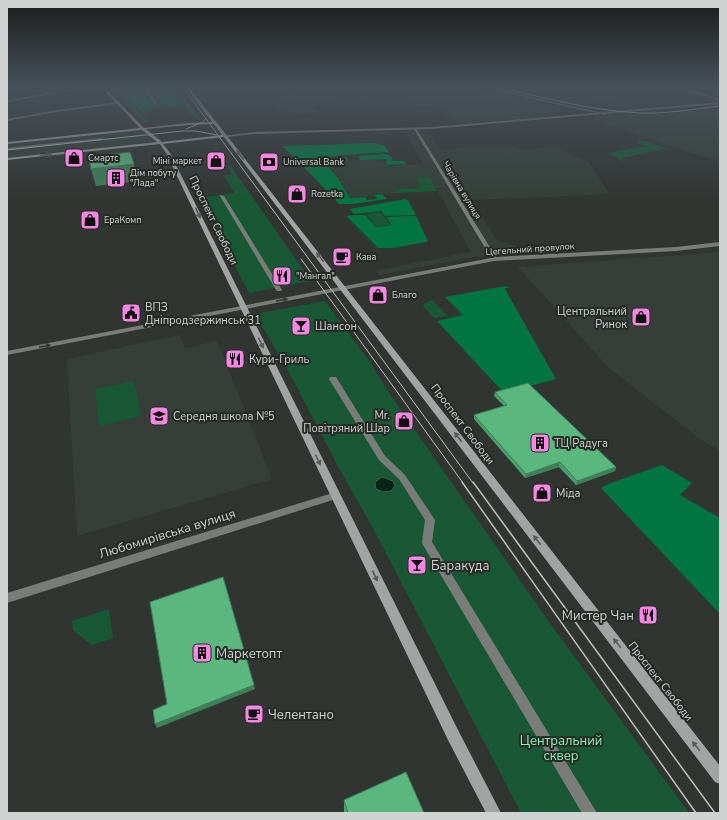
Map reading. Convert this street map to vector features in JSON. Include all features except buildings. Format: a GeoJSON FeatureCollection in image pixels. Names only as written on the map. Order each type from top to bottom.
{"type":"FeatureCollection","features":[{"type":"Feature","properties":{"kind":"main road","name":"Проспект Свободи"},"geometry":{"type":"LineString","coordinates":[[138,124],[161,143],[168,153],[453,735],[494,813]]}},
{"type":"Feature","properties":{"kind":"main road"},"geometry":{"type":"LineString","coordinates":[[7,143],[186,124]]}},
{"type":"Feature","properties":{"kind":"main road","name":"Проспект Свободи"},"geometry":{"type":"LineString","coordinates":[[216,124],[344,288],[720,777]]}},
{"type":"Feature","properties":{"kind":"main road"},"geometry":{"type":"LineString","coordinates":[[7,159],[226,136]]}},
{"type":"Feature","properties":{"kind":"street"},"geometry":{"type":"LineString","coordinates":[[226,136],[253,133],[416,129],[476,124]]}},
{"type":"Feature","properties":{"kind":"street","name":"Чарівна вулиця"},"geometry":{"type":"LineString","coordinates":[[416,129],[494,259]]}},
{"type":"Feature","properties":{"kind":"street"},"geometry":{"type":"LineString","coordinates":[[7,149],[101,139]]}},
{"type":"Feature","properties":{"kind":"street"},"geometry":{"type":"LineString","coordinates":[[222,196],[279,290]]}},
{"type":"Feature","properties":{"kind":"street","name":"Цегельний провулок"},"geometry":{"type":"LineString","coordinates":[[7,353],[494,259],[676,249],[720,244]]}},
{"type":"Feature","properties":{"kind":"street"},"geometry":{"type":"LineString","coordinates":[[333,379],[382,458],[402,476],[430,520],[427,542],[590,813]]}},
{"type":"Feature","properties":{"kind":"street","name":"Любомирівська вулиця"},"geometry":{"type":"LineString","coordinates":[[7,598],[336,496]]}},
{"type":"Feature","properties":{"kind":"shaded area"},"geometry":{"type":"Polygon","coordinates":[[[608,124],[720,124],[720,162],[608,124]]]}},
{"type":"Feature","properties":{"kind":"shaded area"},"geometry":{"type":"Polygon","coordinates":[[[141,130],[155,141],[7,158],[7,144],[141,130]]]}},
{"type":"Feature","properties":{"kind":"shaded area"},"geometry":{"type":"Polygon","coordinates":[[[375,132],[432,132],[428,133],[439,149],[511,147],[519,149],[561,148],[569,154],[589,162],[609,194],[472,200],[497,240],[516,246],[516,251],[467,258],[380,275],[375,271],[471,252],[430,177],[421,188],[395,189],[395,193],[350,198],[340,181],[342,181],[323,161],[377,160],[378,162],[387,162],[388,166],[423,164],[406,133],[376,134],[375,132]]]}},
{"type":"Feature","properties":{"kind":"shaded area","name":"Центральний Ринок"},"geometry":{"type":"Polygon","coordinates":[[[720,252],[720,451],[697,437],[608,367],[518,267],[720,252]]]}},
{"type":"Feature","properties":{"kind":"shaded area","name":"Середня школа №5"},"geometry":{"type":"Polygon","coordinates":[[[180,335],[185,348],[217,341],[272,479],[77,536],[67,359],[180,335]]]}},
{"type":"Feature","properties":{"kind":"shaded area"},"geometry":{"type":"Polygon","coordinates":[[[382,477],[393,481],[395,486],[391,491],[383,492],[376,489],[375,483],[382,477]]]}},
{"type":"Feature","properties":{"kind":"green space"},"geometry":{"type":"Polygon","coordinates":[[[646,141],[666,149],[623,158],[624,161],[616,159],[619,158],[607,153],[646,146],[637,142],[646,141]]]}},
{"type":"Feature","properties":{"kind":"green space"},"geometry":{"type":"Polygon","coordinates":[[[374,143],[384,145],[389,152],[343,155],[300,161],[282,146],[374,143]]]}},
{"type":"Feature","properties":{"kind":"green space"},"geometry":{"type":"Polygon","coordinates":[[[385,154],[391,156],[393,161],[405,161],[406,164],[387,165],[386,159],[360,160],[359,156],[385,154]]]}},
{"type":"Feature","properties":{"kind":"green space"},"geometry":{"type":"Polygon","coordinates":[[[347,157],[348,161],[324,162],[340,180],[337,181],[342,181],[340,182],[350,198],[365,197],[367,200],[377,199],[373,196],[382,194],[387,199],[353,204],[339,204],[301,164],[330,158],[347,157]]]}},
{"type":"Feature","properties":{"kind":"green space"},"geometry":{"type":"Polygon","coordinates":[[[230,165],[311,281],[249,293],[195,190],[202,189],[206,197],[234,193],[224,176],[232,174],[227,166],[230,165]]]}},
{"type":"Feature","properties":{"kind":"green space"},"geometry":{"type":"Polygon","coordinates":[[[416,177],[430,177],[437,191],[396,193],[395,189],[421,188],[416,177]]]}},
{"type":"Feature","properties":{"kind":"green space"},"geometry":{"type":"Polygon","coordinates":[[[405,199],[408,200],[416,215],[385,216],[381,211],[354,214],[350,209],[405,199]]]}},
{"type":"Feature","properties":{"kind":"green space"},"geometry":{"type":"Polygon","coordinates":[[[380,212],[391,225],[376,226],[366,214],[380,212]]]}},
{"type":"Feature","properties":{"kind":"green space"},"geometry":{"type":"Polygon","coordinates":[[[365,215],[376,227],[392,225],[386,217],[416,216],[428,241],[393,248],[378,248],[346,216],[365,215]]]}},
{"type":"Feature","properties":{"kind":"green space"},"geometry":{"type":"Polygon","coordinates":[[[505,286],[510,288],[505,288],[556,379],[504,393],[437,321],[463,315],[445,297],[505,286]]]}},
{"type":"Feature","properties":{"kind":"green space"},"geometry":{"type":"Polygon","coordinates":[[[432,300],[448,316],[434,318],[423,306],[425,303],[432,300]]]}},
{"type":"Feature","properties":{"kind":"green space","name":"Центральний сквер"},"geometry":{"type":"Polygon","coordinates":[[[325,301],[370,362],[389,393],[549,622],[689,813],[521,813],[374,530],[339,468],[292,378],[255,314],[325,301]]]}},
{"type":"Feature","properties":{"kind":"green space"},"geometry":{"type":"Polygon","coordinates":[[[134,381],[141,416],[99,426],[95,389],[134,381]]]}},
{"type":"Feature","properties":{"kind":"green space"},"geometry":{"type":"Polygon","coordinates":[[[662,465],[692,483],[680,495],[720,518],[720,614],[601,488],[608,484],[662,465]]]}},
{"type":"Feature","properties":{"kind":"green space"},"geometry":{"type":"Polygon","coordinates":[[[109,609],[113,638],[92,645],[73,630],[72,621],[109,609]]]}},
{"type":"Feature","properties":{"kind":"tram line"},"geometry":{"type":"LineString","coordinates":[[186,129],[197,124]]}},
{"type":"Feature","properties":{"kind":"tram line"},"geometry":{"type":"LineString","coordinates":[[210,124],[473,483]]}},
{"type":"Feature","properties":{"kind":"tram line"},"geometry":{"type":"LineString","coordinates":[[7,150],[182,131],[196,131],[217,135]]}},
{"type":"Feature","properties":{"kind":"tram line"},"geometry":{"type":"LineString","coordinates":[[301,259],[463,483]]}},
{"type":"Feature","properties":{"kind":"tram line"},"geometry":{"type":"LineString","coordinates":[[462,482],[696,813]]}},
{"type":"Feature","properties":{"kind":"tram line"},"geometry":{"type":"LineString","coordinates":[[473,482],[715,813]]}},
{"type":"Feature","properties":{"kind":"place","name":"Смартс"},"geometry":{"type":"Point","coordinates":[74,158]}},
{"type":"Feature","properties":{"kind":"place","name":"Міні маркет"},"geometry":{"type":"Point","coordinates":[216,161]}},
{"type":"Feature","properties":{"kind":"place","name":"Universal Bank"},"geometry":{"type":"Point","coordinates":[269,162]}},
{"type":"Feature","properties":{"kind":"place","name":"Дім побуту \"Лада\""},"geometry":{"type":"Point","coordinates":[116,178]}},
{"type":"Feature","properties":{"kind":"place","name":"Rozetka"},"geometry":{"type":"Point","coordinates":[297,194]}},
{"type":"Feature","properties":{"kind":"place","name":"ЕраКомп"},"geometry":{"type":"Point","coordinates":[90,220]}},
{"type":"Feature","properties":{"kind":"place","name":"Кава"},"geometry":{"type":"Point","coordinates":[342,257]}},
{"type":"Feature","properties":{"kind":"place","name":"\"Мангал\""},"geometry":{"type":"Point","coordinates":[282,276]}},
{"type":"Feature","properties":{"kind":"place","name":"Благо"},"geometry":{"type":"Point","coordinates":[378,295]}},
{"type":"Feature","properties":{"kind":"place","name":"ВПЗ Дніпродзержинськ 31"},"geometry":{"type":"Point","coordinates":[131,313]}},
{"type":"Feature","properties":{"kind":"place","name":"Центральний Ринок"},"geometry":{"type":"Point","coordinates":[641,317]}},
{"type":"Feature","properties":{"kind":"place","name":"Шансон"},"geometry":{"type":"Point","coordinates":[301,326]}},
{"type":"Feature","properties":{"kind":"place","name":"Кури-Гриль"},"geometry":{"type":"Point","coordinates":[235,359]}},
{"type":"Feature","properties":{"kind":"place","name":"Середня школа №5"},"geometry":{"type":"Point","coordinates":[159,416]}},
{"type":"Feature","properties":{"kind":"place","name":"Mr. Повітряний Шар"},"geometry":{"type":"Point","coordinates":[404,421]}},
{"type":"Feature","properties":{"kind":"place","name":"ТЦ Радуга"},"geometry":{"type":"Point","coordinates":[540,443]}},
{"type":"Feature","properties":{"kind":"place","name":"Міда"},"geometry":{"type":"Point","coordinates":[542,493]}},
{"type":"Feature","properties":{"kind":"place","name":"Баракуда"},"geometry":{"type":"Point","coordinates":[417,565]}},
{"type":"Feature","properties":{"kind":"place","name":"Мистер Чан"},"geometry":{"type":"Point","coordinates":[648,615]}},
{"type":"Feature","properties":{"kind":"place","name":"Маркетопт"},"geometry":{"type":"Point","coordinates":[202,653]}},
{"type":"Feature","properties":{"kind":"place","name":"Челентано"},"geometry":{"type":"Point","coordinates":[254,714]}}]}
